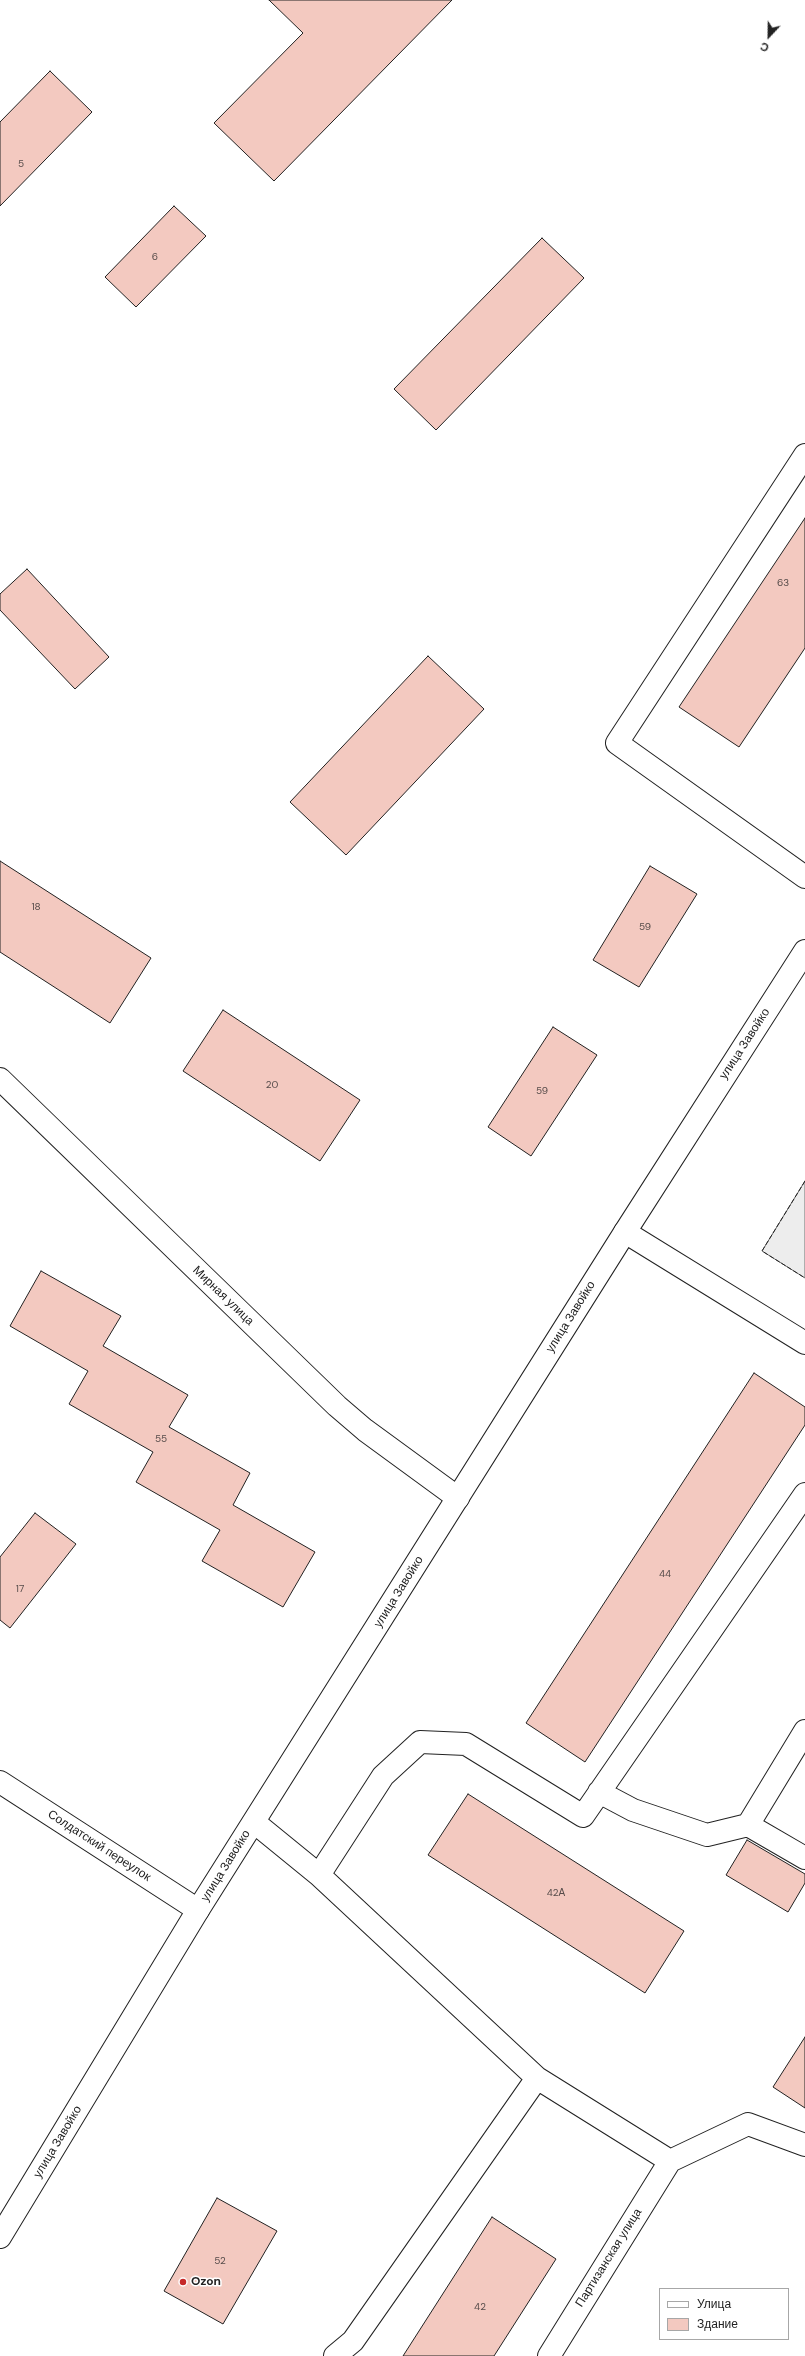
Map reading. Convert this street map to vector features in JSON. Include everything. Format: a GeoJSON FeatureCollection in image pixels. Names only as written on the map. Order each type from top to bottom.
{"type":"FeatureCollection","features":[{"type":"Feature","properties":{"kind":"main road"},"geometry":{"type":"LineString","coordinates":[[805,455],[617,743],[805,877]]}},
{"type":"Feature","properties":{"kind":"main road","name":"улица Завойко"},"geometry":{"type":"LineString","coordinates":[[0,2237],[198,1910],[625,1232],[805,951]]}},
{"type":"Feature","properties":{"kind":"main road","name":"Мирная улица"},"geometry":{"type":"LineString","coordinates":[[0,1078],[337,1406],[365,1430],[458,1498]]}},
{"type":"Feature","properties":{"kind":"main road"},"geometry":{"type":"LineString","coordinates":[[625,1232],[805,1343]]}},
{"type":"Feature","properties":{"kind":"main road"},"geometry":{"type":"LineString","coordinates":[[319,1876],[383,1776],[420,1742],[466,1744],[583,1816],[805,1494]]}},
{"type":"Feature","properties":{"kind":"main road"},"geometry":{"type":"LineString","coordinates":[[748,1825],[805,1731]]}},
{"type":"Feature","properties":{"kind":"main road","name":"Солдатский переулок"},"geometry":{"type":"LineString","coordinates":[[0,1782],[198,1910]]}},
{"type":"Feature","properties":{"kind":"main road"},"geometry":{"type":"LineString","coordinates":[[599,1792],[633,1810],[707,1835],[748,1825],[805,1858]]}},
{"type":"Feature","properties":{"kind":"main road"},"geometry":{"type":"LineString","coordinates":[[254,1822],[319,1876],[537,2078],[670,2160],[748,2124],[805,2145]]}},
{"type":"Feature","properties":{"kind":"main road"},"geometry":{"type":"LineString","coordinates":[[335,2356],[353,2341],[537,2078]]}},
{"type":"Feature","properties":{"kind":"main road","name":"Партизанская улица"},"geometry":{"type":"LineString","coordinates":[[549,2356],[670,2160]]}},
{"type":"Feature","properties":{"kind":"shaded area"},"geometry":{"type":"Polygon","coordinates":[[[805,1181],[805,1278],[762,1251],[805,1181]]]}},
{"type":"Feature","properties":{"kind":"building"},"geometry":{"type":"Polygon","coordinates":[[[269,0],[452,0],[274,181],[214,123],[303,33],[269,0]]]}},
{"type":"Feature","properties":{"kind":"building"},"geometry":{"type":"Polygon","coordinates":[[[50,71],[92,112],[0,206],[0,122],[50,71]]]}},
{"type":"Feature","properties":{"kind":"building"},"geometry":{"type":"Polygon","coordinates":[[[174,206],[206,236],[136,307],[105,277],[174,206]]]}},
{"type":"Feature","properties":{"kind":"building"},"geometry":{"type":"Polygon","coordinates":[[[542,238],[584,278],[436,430],[394,389],[542,238]]]}},
{"type":"Feature","properties":{"kind":"building"},"geometry":{"type":"Polygon","coordinates":[[[805,518],[805,648],[739,747],[679,707],[805,518]]]}},
{"type":"Feature","properties":{"kind":"building"},"geometry":{"type":"Polygon","coordinates":[[[27,569],[109,657],[75,689],[0,610],[0,594],[27,569]]]}},
{"type":"Feature","properties":{"kind":"building"},"geometry":{"type":"Polygon","coordinates":[[[428,656],[484,709],[346,855],[290,802],[428,656]]]}},
{"type":"Feature","properties":{"kind":"building"},"geometry":{"type":"Polygon","coordinates":[[[0,861],[151,958],[110,1023],[0,952],[0,861]]]}},
{"type":"Feature","properties":{"kind":"building"},"geometry":{"type":"Polygon","coordinates":[[[650,866],[697,894],[639,987],[593,960],[650,866]]]}},
{"type":"Feature","properties":{"kind":"building"},"geometry":{"type":"Polygon","coordinates":[[[223,1010],[360,1100],[320,1161],[183,1071],[223,1010]]]}},
{"type":"Feature","properties":{"kind":"building"},"geometry":{"type":"Polygon","coordinates":[[[553,1027],[597,1055],[531,1156],[488,1127],[553,1027]]]}},
{"type":"Feature","properties":{"kind":"building"},"geometry":{"type":"Polygon","coordinates":[[[41,1271],[121,1316],[103,1346],[188,1395],[169,1427],[250,1473],[233,1505],[315,1552],[283,1607],[202,1561],[220,1530],[136,1482],[153,1452],[69,1404],[88,1371],[10,1326],[41,1271]]]}},
{"type":"Feature","properties":{"kind":"building"},"geometry":{"type":"Polygon","coordinates":[[[754,1373],[805,1407],[805,1425],[585,1762],[526,1723],[754,1373]]]}},
{"type":"Feature","properties":{"kind":"building"},"geometry":{"type":"Polygon","coordinates":[[[35,1513],[76,1544],[10,1628],[0,1620],[0,1557],[35,1513]]]}},
{"type":"Feature","properties":{"kind":"building"},"geometry":{"type":"Polygon","coordinates":[[[468,1794],[684,1931],[645,1993],[428,1855],[468,1794]]]}},
{"type":"Feature","properties":{"kind":"building"},"geometry":{"type":"Polygon","coordinates":[[[747,1840],[805,1874],[805,1883],[788,1912],[726,1875],[747,1840]]]}},
{"type":"Feature","properties":{"kind":"building"},"geometry":{"type":"Polygon","coordinates":[[[805,2037],[805,2108],[773,2087],[805,2037]]]}},
{"type":"Feature","properties":{"kind":"building"},"geometry":{"type":"Polygon","coordinates":[[[217,2198],[277,2231],[223,2324],[164,2291],[217,2198]]]}},
{"type":"Feature","properties":{"kind":"building"},"geometry":{"type":"Polygon","coordinates":[[[492,2217],[556,2259],[494,2356],[403,2356],[492,2217]]]}},
{"type":"Feature","properties":{"kind":"fence"},"geometry":{"type":"LineString","coordinates":[[805,1181],[762,1251],[805,1278]]}},
{"type":"Feature","properties":{"kind":"place","name":"Ozon"},"geometry":{"type":"Point","coordinates":[183,2282]}}]}
